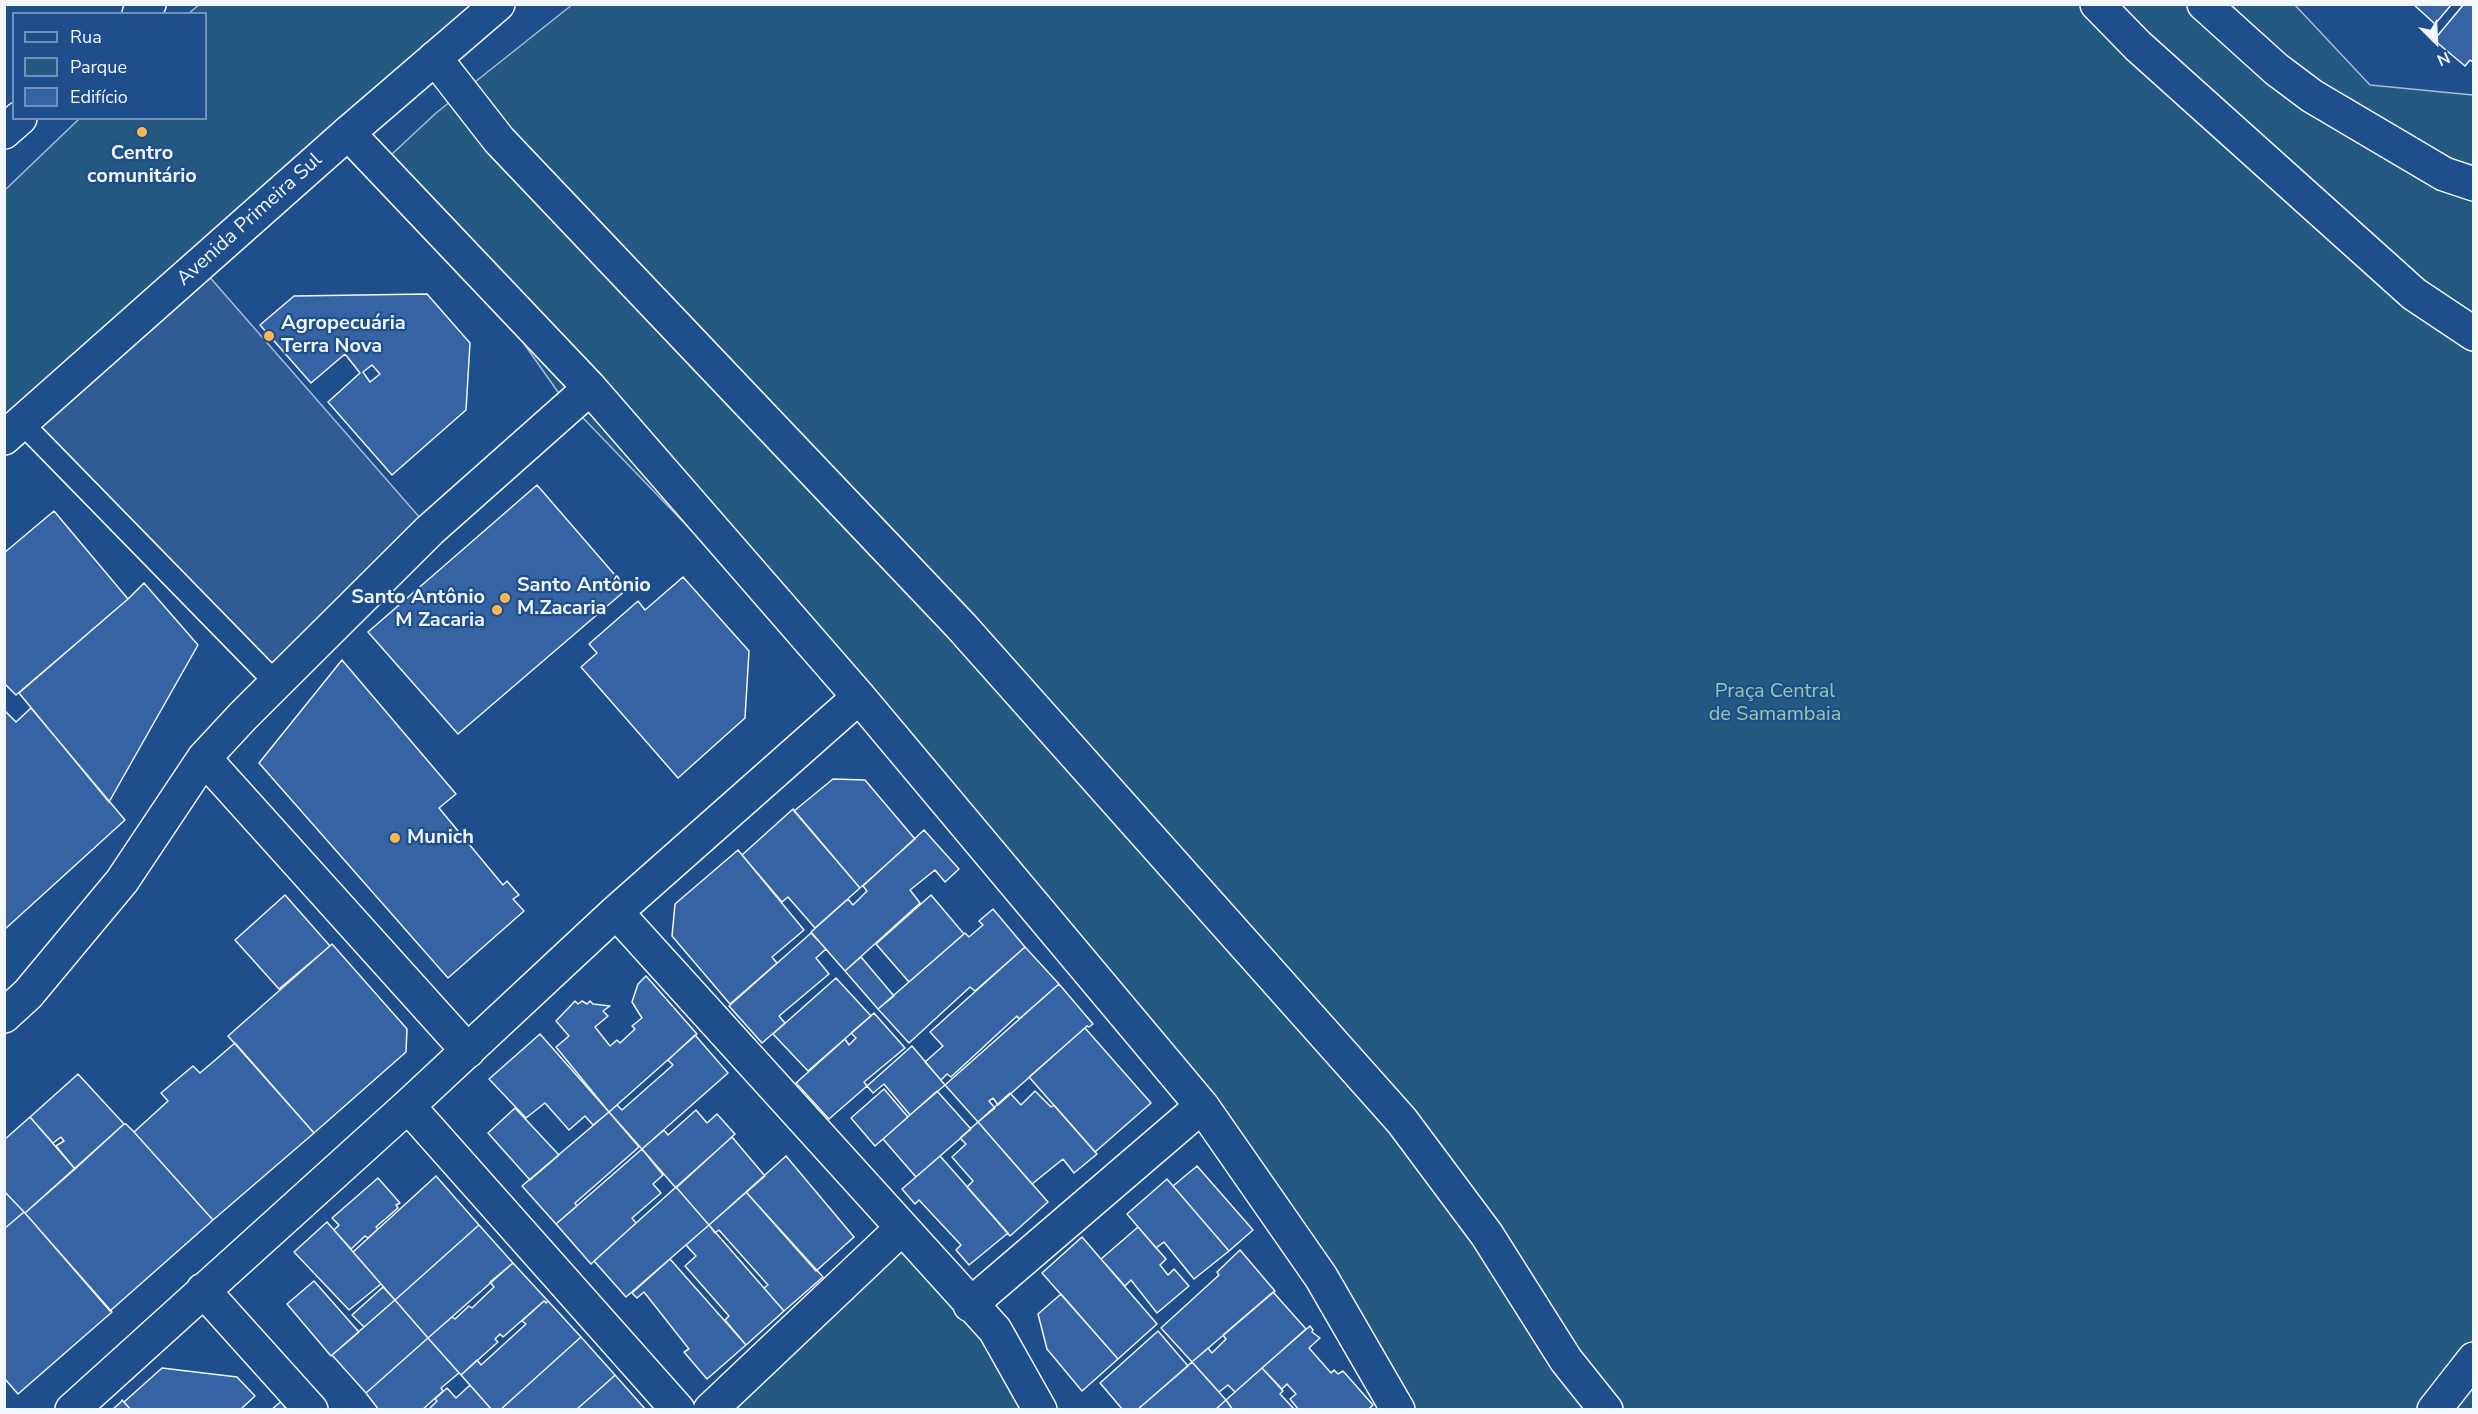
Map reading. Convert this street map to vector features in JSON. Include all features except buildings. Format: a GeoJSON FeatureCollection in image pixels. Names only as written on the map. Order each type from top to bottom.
{"type":"FeatureCollection","features":[{"type":"Feature","properties":{"kind":"street","name":"Avenida Primeira Sul"},"geometry":{"type":"LineString","coordinates":[[13,430],[348,133],[498,4]]}},
{"type":"Feature","properties":{"kind":"street"},"geometry":{"type":"LineString","coordinates":[[2097,4],[2138,46],[2414,294],[2474,334]]}},
{"type":"Feature","properties":{"kind":"street"},"geometry":{"type":"LineString","coordinates":[[2204,4],[2276,69],[2312,96],[2444,174],[2474,184]]}},
{"type":"Feature","properties":{"kind":"street"},"geometry":{"type":"LineString","coordinates":[[435,57],[499,140],[962,626],[1402,1121],[1487,1235],[1566,1359],[1606,1410]]}},
{"type":"Feature","properties":{"kind":"street"},"geometry":{"type":"LineString","coordinates":[[4,132],[18,120]]}},
{"type":"Feature","properties":{"kind":"street"},"geometry":{"type":"LineString","coordinates":[[348,133],[590,388],[859,698],[1202,1106],[1321,1277],[1398,1410]]}},
{"type":"Feature","properties":{"kind":"street"},"geometry":{"type":"LineString","coordinates":[[4,1016],[28,994],[122,881],[204,758],[430,531],[590,388]]}},
{"type":"Feature","properties":{"kind":"street"},"geometry":{"type":"LineString","coordinates":[[72,1410],[408,1106],[616,912],[859,698]]}},
{"type":"Feature","properties":{"kind":"street"},"geometry":{"type":"LineString","coordinates":[[204,758],[468,1051]]}},
{"type":"Feature","properties":{"kind":"street"},"geometry":{"type":"LineString","coordinates":[[616,912],[995,1330],[1040,1410]]}},
{"type":"Feature","properties":{"kind":"street"},"geometry":{"type":"LineString","coordinates":[[408,1106],[678,1410]]}},
{"type":"Feature","properties":{"kind":"street"},"geometry":{"type":"LineString","coordinates":[[970,1305],[1202,1106]]}},
{"type":"Feature","properties":{"kind":"street"},"geometry":{"type":"LineString","coordinates":[[710,1410],[902,1229]]}},
{"type":"Feature","properties":{"kind":"street"},"geometry":{"type":"LineString","coordinates":[[203,1290],[311,1410]]}},
{"type":"Feature","properties":{"kind":"street"},"geometry":{"type":"LineString","coordinates":[[2434,1410],[2474,1359]]}},
{"type":"Feature","properties":{"kind":"lane"},"geometry":{"type":"LineString","coordinates":[[13,430],[277,684]]}},
{"type":"Feature","properties":{"kind":"green space","name":"Praça Central de Samambaia"},"geometry":{"type":"Polygon","coordinates":[[[573,4],[2294,4],[2370,85],[2473,95],[2473,1409],[1398,1409],[1321,1277],[853,698],[558,392],[391,155],[436,113],[573,4]]]}},
{"type":"Feature","properties":{"kind":"green space"},"geometry":{"type":"Polygon","coordinates":[[[199,5],[485,5],[5,430],[5,190],[78,120],[207,120],[207,12],[190,12],[199,5]]]}},
{"type":"Feature","properties":{"kind":"green space"},"geometry":{"type":"Polygon","coordinates":[[[901,1229],[1040,1410],[710,1410],[901,1229]]]}},
{"type":"Feature","properties":{"kind":"shaded area"},"geometry":{"type":"Polygon","coordinates":[[[200,266],[428,527],[273,676],[24,424],[200,266]]]}},
{"type":"Feature","properties":{"kind":"place","name":"Centro comunitário"},"geometry":{"type":"Point","coordinates":[142,132]}},
{"type":"Feature","properties":{"kind":"place","name":"Agropecuária Terra Nova"},"geometry":{"type":"Point","coordinates":[269,336]}},
{"type":"Feature","properties":{"kind":"place","name":"Santo Antônio M.Zacaria"},"geometry":{"type":"Point","coordinates":[505,598]}},
{"type":"Feature","properties":{"kind":"place","name":"Santo Antônio M Zacaria"},"geometry":{"type":"Point","coordinates":[497,610]}},
{"type":"Feature","properties":{"kind":"place","name":"Munich"},"geometry":{"type":"Point","coordinates":[395,838]}}]}
